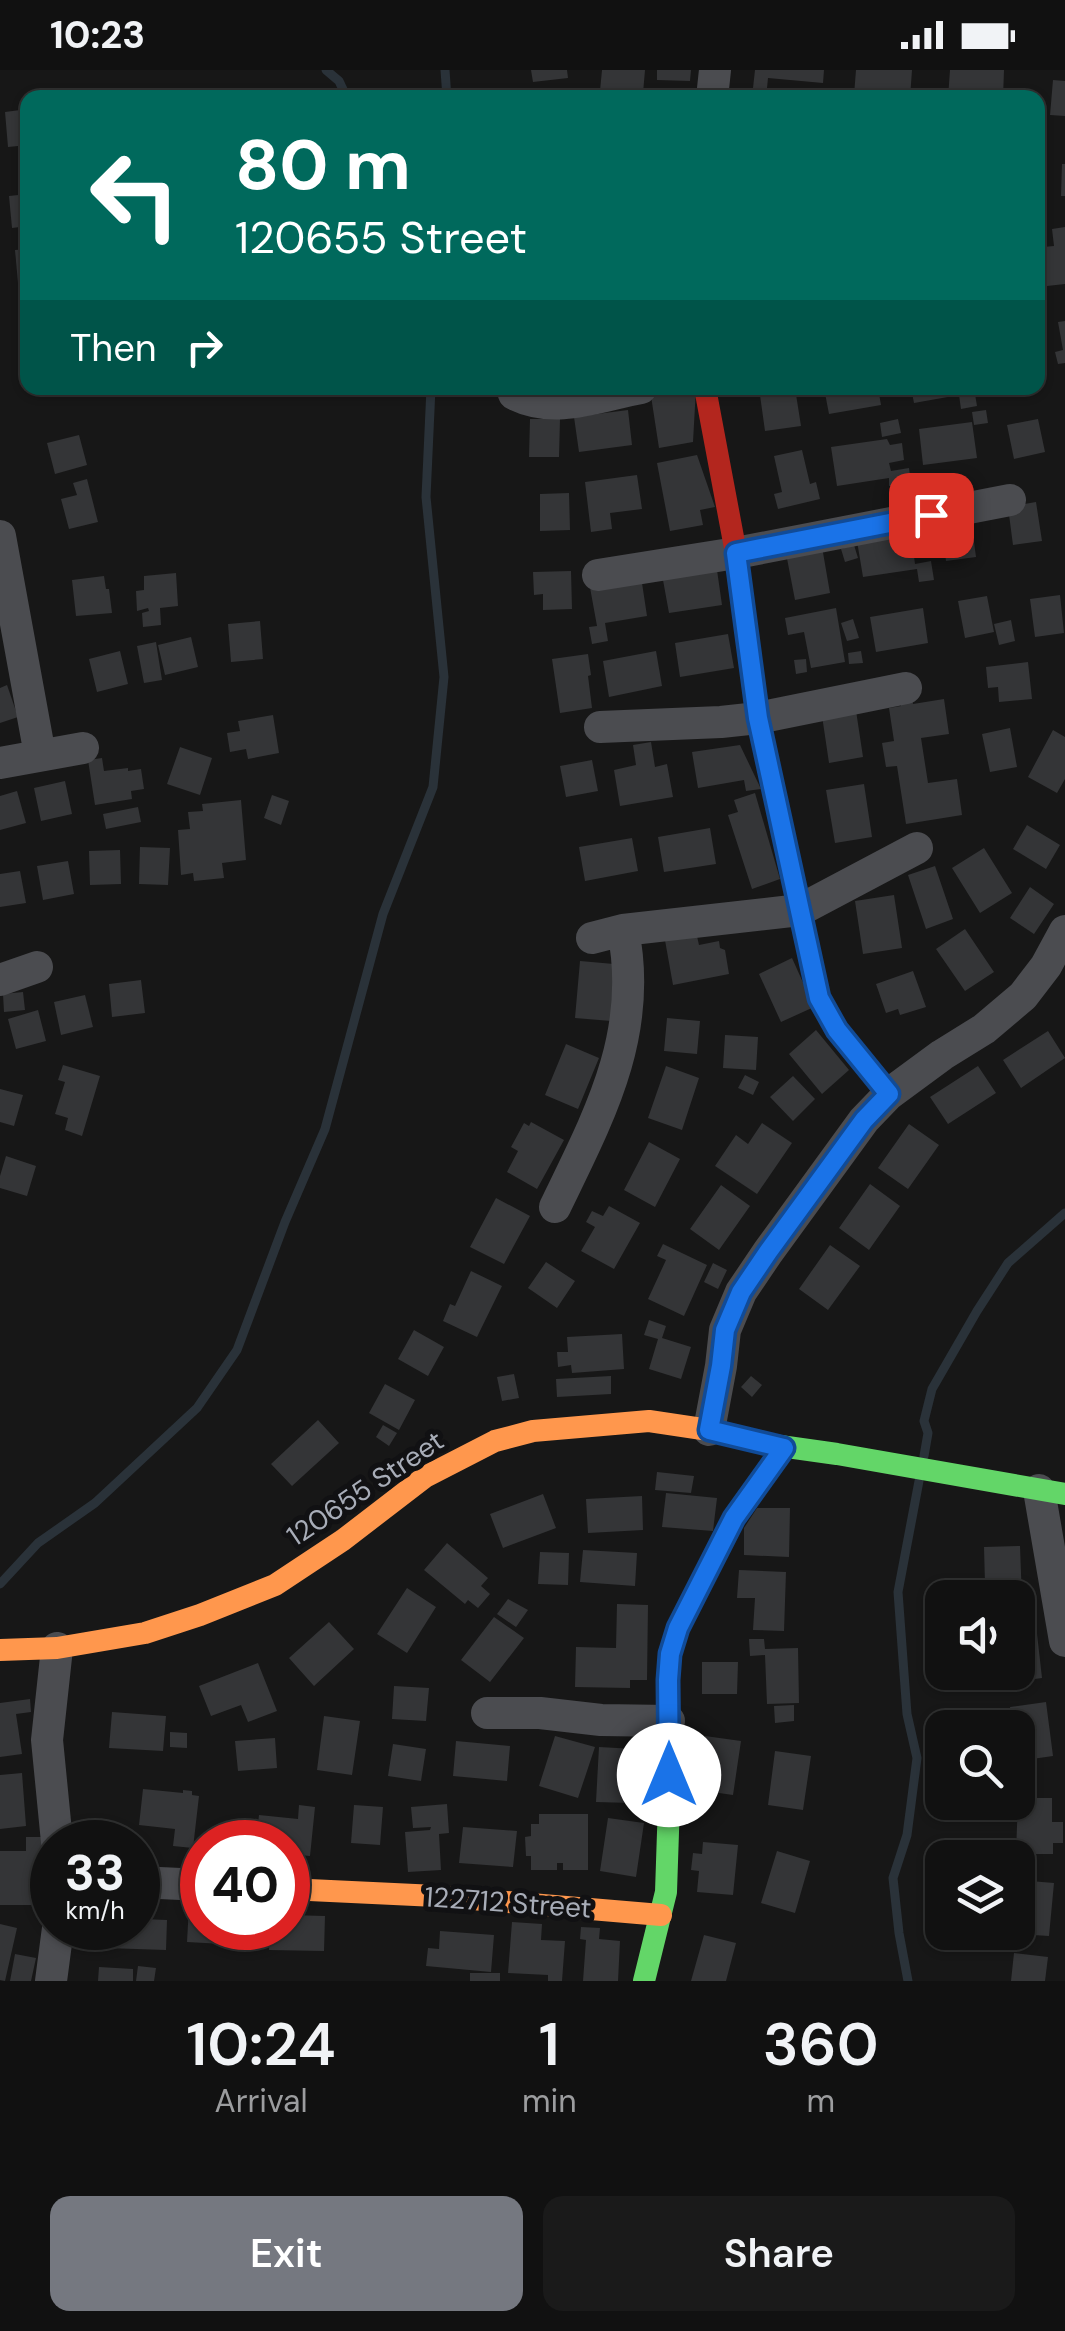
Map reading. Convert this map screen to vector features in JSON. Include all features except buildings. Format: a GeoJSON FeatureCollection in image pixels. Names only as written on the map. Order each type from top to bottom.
{"type":"FeatureCollection","features":[{"type":"Feature","properties":{"kind":"street"},"geometry":{"type":"LineString","coordinates":[[516,395],[527,401],[559,405],[607,395]]}},
{"type":"Feature","properties":{"kind":"street"},"geometry":{"type":"LineString","coordinates":[[706,395],[736,553],[758,718],[819,998],[837,1030],[889,1094]]}},
{"type":"Feature","properties":{"kind":"street"},"geometry":{"type":"LineString","coordinates":[[598,575],[736,553],[1010,500]]}},
{"type":"Feature","properties":{"kind":"street"},"geometry":{"type":"LineString","coordinates":[[0,536],[40,755]]}},
{"type":"Feature","properties":{"kind":"street"},"geometry":{"type":"LineString","coordinates":[[600,726],[758,718],[906,688]]}},
{"type":"Feature","properties":{"kind":"street"},"geometry":{"type":"LineString","coordinates":[[0,763],[83,748]]}},
{"type":"Feature","properties":{"kind":"street"},"geometry":{"type":"LineString","coordinates":[[555,1207],[592,1132],[621,1053],[628,1013],[629,961],[608,934],[800,910],[917,848]]}},
{"type":"Feature","properties":{"kind":"street"},"geometry":{"type":"LineString","coordinates":[[709,1430],[725,1330],[741,1292],[768,1252],[864,1120],[889,1094],[984,1029],[1023,996],[1046,966],[1065,931]]}},
{"type":"Feature","properties":{"kind":"street"},"geometry":{"type":"LineString","coordinates":[[0,980],[36,967]]}},
{"type":"Feature","properties":{"kind":"street","name":"120655 Street"},"geometry":{"type":"LineString","coordinates":[[0,1650],[57,1648],[145,1633],[275,1585],[343,1540],[425,1477],[495,1441],[532,1431],[649,1422],[1052,1492]]}},
{"type":"Feature","properties":{"kind":"street"},"geometry":{"type":"LineString","coordinates":[[644,1981],[666,1892],[670,1654],[678,1628],[734,1518],[784,1448]]}},
{"type":"Feature","properties":{"kind":"street"},"geometry":{"type":"LineString","coordinates":[[1052,1492],[1065,1641]]}},
{"type":"Feature","properties":{"kind":"street"},"geometry":{"type":"LineString","coordinates":[[55,1820],[48,1740],[57,1648]]}},
{"type":"Feature","properties":{"kind":"street"},"geometry":{"type":"LineString","coordinates":[[487,1714],[540,1712],[601,1720],[669,1721]]}},
{"type":"Feature","properties":{"kind":"street","name":"122712 Street"},"geometry":{"type":"LineString","coordinates":[[310,1891],[436,1896],[661,1915]]}},
{"type":"Feature","properties":{"kind":"street"},"geometry":{"type":"LineString","coordinates":[[52,1981],[56,1950]]}},
{"type":"Feature","properties":{"kind":"waterway"},"geometry":{"type":"LineString","coordinates":[[326,70],[343,90]]}},
{"type":"Feature","properties":{"kind":"waterway"},"geometry":{"type":"LineString","coordinates":[[445,70],[446,90]]}},
{"type":"Feature","properties":{"kind":"waterway"},"geometry":{"type":"LineString","coordinates":[[0,1584],[38,1543],[95,1503],[197,1408],[237,1350],[325,1129],[383,914],[433,787],[444,677],[426,497],[431,395]]}},
{"type":"Feature","properties":{"kind":"waterway"},"geometry":{"type":"LineString","coordinates":[[924,1456],[928,1433],[924,1421],[932,1389],[977,1311],[1008,1263],[1065,1213]]}},
{"type":"Feature","properties":{"kind":"waterway"},"geometry":{"type":"LineString","coordinates":[[908,1981],[893,1878],[907,1835],[917,1758],[907,1714],[898,1592],[919,1481]]}},
{"type":"Feature","properties":{"kind":"traffic: fast"},"geometry":{"type":"LineString","coordinates":[[773,1445],[1065,1494]]}},
{"type":"Feature","properties":{"kind":"traffic: fast"},"geometry":{"type":"LineString","coordinates":[[644,1981],[666,1892],[669,1654],[678,1628],[734,1518],[784,1448]]}},
{"type":"Feature","properties":{"kind":"traffic: slow"},"geometry":{"type":"LineString","coordinates":[[779,816],[819,998],[837,1030],[889,1094]]}},
{"type":"Feature","properties":{"kind":"traffic: slow"},"geometry":{"type":"LineString","coordinates":[[0,1650],[57,1648],[145,1633],[275,1585],[343,1540],[425,1477],[495,1441],[533,1431],[649,1421],[773,1445]]}},
{"type":"Feature","properties":{"kind":"traffic: slow"},"geometry":{"type":"LineString","coordinates":[[310,1890],[661,1915]]}},
{"type":"Feature","properties":{"kind":"traffic: jam"},"geometry":{"type":"LineString","coordinates":[[706,395],[736,553],[758,718],[779,816]]}},
{"type":"Feature","properties":{"kind":"route"},"geometry":{"type":"LineString","coordinates":[[669,1775],[668,1680],[678,1628],[734,1518],[784,1448],[709,1430],[725,1330],[741,1292],[768,1252],[864,1120],[889,1094],[837,1030],[819,998],[758,718],[736,553],[931,515]]}}]}
